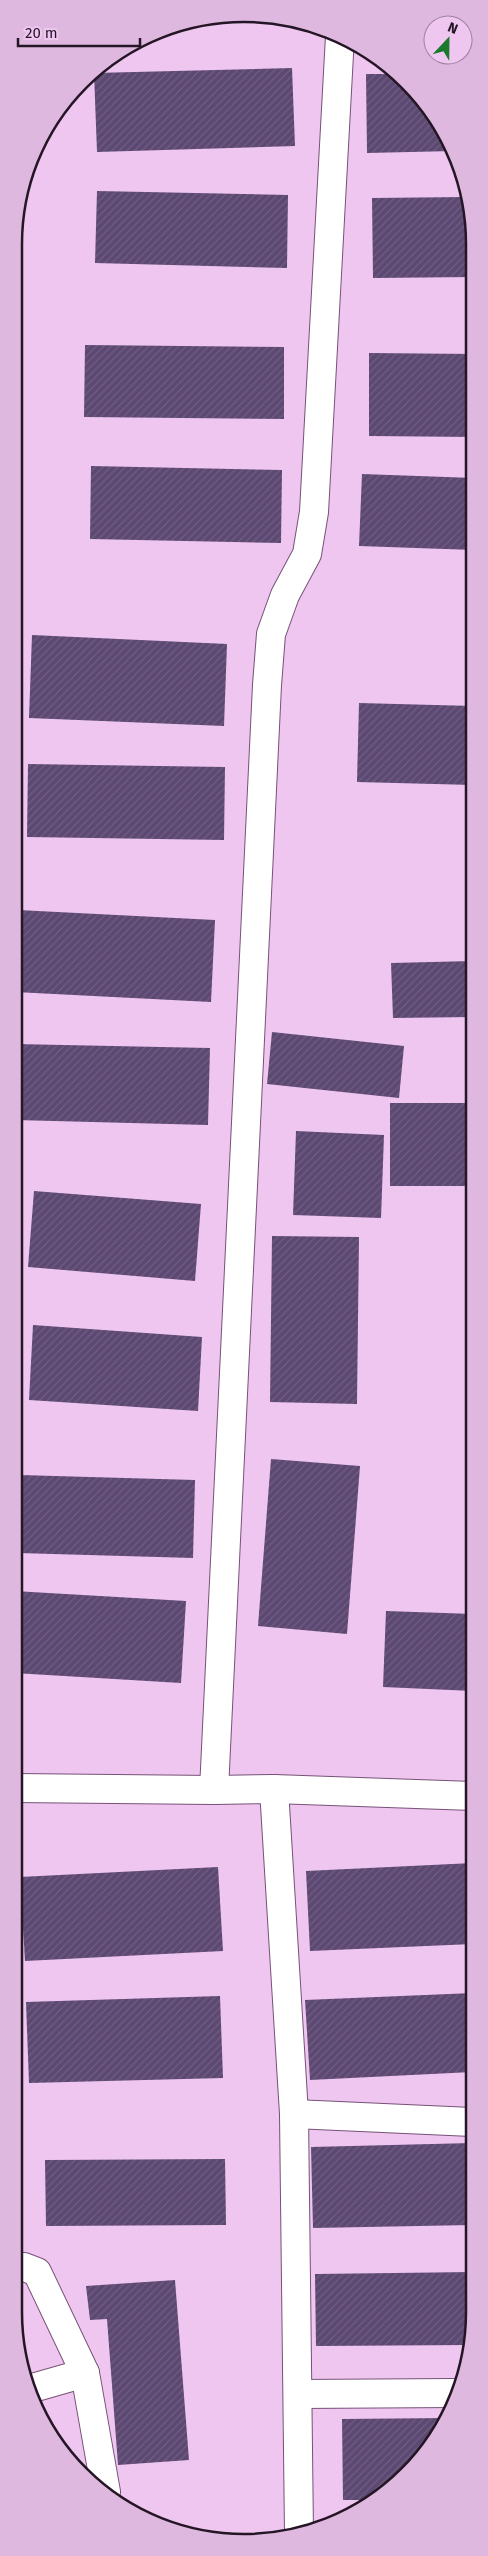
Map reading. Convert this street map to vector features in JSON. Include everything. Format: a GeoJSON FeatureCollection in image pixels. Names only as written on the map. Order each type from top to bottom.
{"type":"FeatureCollection","features":[{"type":"Feature","properties":{"kind":"street"},"geometry":{"type":"LineString","coordinates":[[214,1790],[266,686],[271,634],[285,594],[307,554],[314,512],[340,44]]}},
{"type":"Feature","properties":{"kind":"street"},"geometry":{"type":"LineString","coordinates":[[22,1788],[214,1790],[274,1788],[466,1796]]}},
{"type":"Feature","properties":{"kind":"street"},"geometry":{"type":"LineString","coordinates":[[274,1788],[294,2114],[299,2526]]}},
{"type":"Feature","properties":{"kind":"street"},"geometry":{"type":"LineString","coordinates":[[294,2114],[466,2122]]}},
{"type":"Feature","properties":{"kind":"street"},"geometry":{"type":"LineString","coordinates":[[22,2267],[37,2272],[85,2373],[105,2484]]}},
{"type":"Feature","properties":{"kind":"street"},"geometry":{"type":"LineString","coordinates":[[35,2386],[85,2373]]}},
{"type":"Feature","properties":{"kind":"street"},"geometry":{"type":"LineString","coordinates":[[298,2394],[450,2393]]}},
{"type":"Feature","properties":{"kind":"building"},"geometry":{"type":"Polygon","coordinates":[[[292,68],[295,146],[97,152],[94,80],[103,73],[292,68]]]}},
{"type":"Feature","properties":{"kind":"building"},"geometry":{"type":"Polygon","coordinates":[[[366,74],[386,74],[401,87],[420,109],[445,151],[367,153],[366,74]]]}},
{"type":"Feature","properties":{"kind":"building"},"geometry":{"type":"Polygon","coordinates":[[[97,191],[288,195],[287,268],[95,263],[97,191]]]}},
{"type":"Feature","properties":{"kind":"building"},"geometry":{"type":"Polygon","coordinates":[[[460,197],[464,215],[466,277],[373,278],[372,198],[460,197]]]}},
{"type":"Feature","properties":{"kind":"building"},"geometry":{"type":"Polygon","coordinates":[[[85,345],[284,347],[284,419],[84,417],[85,345]]]}},
{"type":"Feature","properties":{"kind":"building"},"geometry":{"type":"Polygon","coordinates":[[[369,353],[466,354],[466,437],[369,436],[369,353]]]}},
{"type":"Feature","properties":{"kind":"building"},"geometry":{"type":"Polygon","coordinates":[[[91,466],[282,470],[281,543],[90,539],[91,466]]]}},
{"type":"Feature","properties":{"kind":"building"},"geometry":{"type":"Polygon","coordinates":[[[362,474],[466,478],[466,550],[359,546],[362,474]]]}},
{"type":"Feature","properties":{"kind":"building"},"geometry":{"type":"Polygon","coordinates":[[[32,635],[227,644],[224,726],[29,718],[32,635]]]}},
{"type":"Feature","properties":{"kind":"building"},"geometry":{"type":"Polygon","coordinates":[[[359,703],[466,706],[466,785],[357,782],[359,703]]]}},
{"type":"Feature","properties":{"kind":"building"},"geometry":{"type":"Polygon","coordinates":[[[28,764],[225,767],[224,840],[27,837],[28,764]]]}},
{"type":"Feature","properties":{"kind":"building"},"geometry":{"type":"Polygon","coordinates":[[[22,910],[215,920],[211,1002],[22,992],[22,910]]]}},
{"type":"Feature","properties":{"kind":"building"},"geometry":{"type":"Polygon","coordinates":[[[466,961],[466,1017],[393,1018],[391,963],[466,961]]]}},
{"type":"Feature","properties":{"kind":"building"},"geometry":{"type":"Polygon","coordinates":[[[272,1032],[404,1046],[399,1098],[267,1084],[272,1032]]]}},
{"type":"Feature","properties":{"kind":"building"},"geometry":{"type":"Polygon","coordinates":[[[22,1044],[210,1048],[208,1125],[22,1120],[22,1044]]]}},
{"type":"Feature","properties":{"kind":"building"},"geometry":{"type":"Polygon","coordinates":[[[390,1103],[466,1103],[466,1186],[390,1186],[390,1103]]]}},
{"type":"Feature","properties":{"kind":"building"},"geometry":{"type":"Polygon","coordinates":[[[296,1131],[384,1135],[381,1218],[293,1215],[296,1131]]]}},
{"type":"Feature","properties":{"kind":"building"},"geometry":{"type":"Polygon","coordinates":[[[34,1191],[201,1204],[195,1281],[28,1267],[34,1191]]]}},
{"type":"Feature","properties":{"kind":"building"},"geometry":{"type":"Polygon","coordinates":[[[272,1236],[359,1237],[357,1404],[270,1402],[272,1236]]]}},
{"type":"Feature","properties":{"kind":"building"},"geometry":{"type":"Polygon","coordinates":[[[33,1325],[202,1337],[198,1411],[29,1400],[33,1325]]]}},
{"type":"Feature","properties":{"kind":"building"},"geometry":{"type":"Polygon","coordinates":[[[271,1459],[360,1466],[347,1634],[258,1626],[271,1459]]]}},
{"type":"Feature","properties":{"kind":"building"},"geometry":{"type":"Polygon","coordinates":[[[22,1475],[195,1480],[193,1558],[22,1553],[22,1475]]]}},
{"type":"Feature","properties":{"kind":"building"},"geometry":{"type":"Polygon","coordinates":[[[22,1591],[186,1601],[181,1683],[22,1673],[22,1591]]]}},
{"type":"Feature","properties":{"kind":"building"},"geometry":{"type":"Polygon","coordinates":[[[386,1611],[466,1614],[466,1691],[383,1687],[386,1611]]]}},
{"type":"Feature","properties":{"kind":"building"},"geometry":{"type":"Polygon","coordinates":[[[466,1863],[466,1944],[310,1951],[306,1871],[466,1863]]]}},
{"type":"Feature","properties":{"kind":"building"},"geometry":{"type":"Polygon","coordinates":[[[218,1867],[223,1951],[25,1961],[22,1877],[218,1867]]]}},
{"type":"Feature","properties":{"kind":"building"},"geometry":{"type":"Polygon","coordinates":[[[466,1993],[466,2072],[310,2080],[305,2000],[466,1993]]]}},
{"type":"Feature","properties":{"kind":"building"},"geometry":{"type":"Polygon","coordinates":[[[220,1996],[223,2078],[29,2083],[26,2002],[220,1996]]]}},
{"type":"Feature","properties":{"kind":"building"},"geometry":{"type":"Polygon","coordinates":[[[466,2143],[466,2225],[313,2228],[311,2147],[466,2143]]]}},
{"type":"Feature","properties":{"kind":"building"},"geometry":{"type":"Polygon","coordinates":[[[225,2159],[226,2225],[46,2226],[45,2160],[225,2159]]]}},
{"type":"Feature","properties":{"kind":"building"},"geometry":{"type":"Polygon","coordinates":[[[466,2272],[466,2312],[463,2345],[316,2346],[315,2274],[466,2272]]]}},
{"type":"Feature","properties":{"kind":"building"},"geometry":{"type":"Polygon","coordinates":[[[175,2280],[189,2460],[118,2465],[107,2319],[90,2320],[86,2286],[175,2280]]]}},
{"type":"Feature","properties":{"kind":"building"},"geometry":{"type":"Polygon","coordinates":[[[439,2418],[420,2447],[401,2469],[379,2488],[361,2500],[343,2500],[342,2419],[439,2418]]]}}]}
